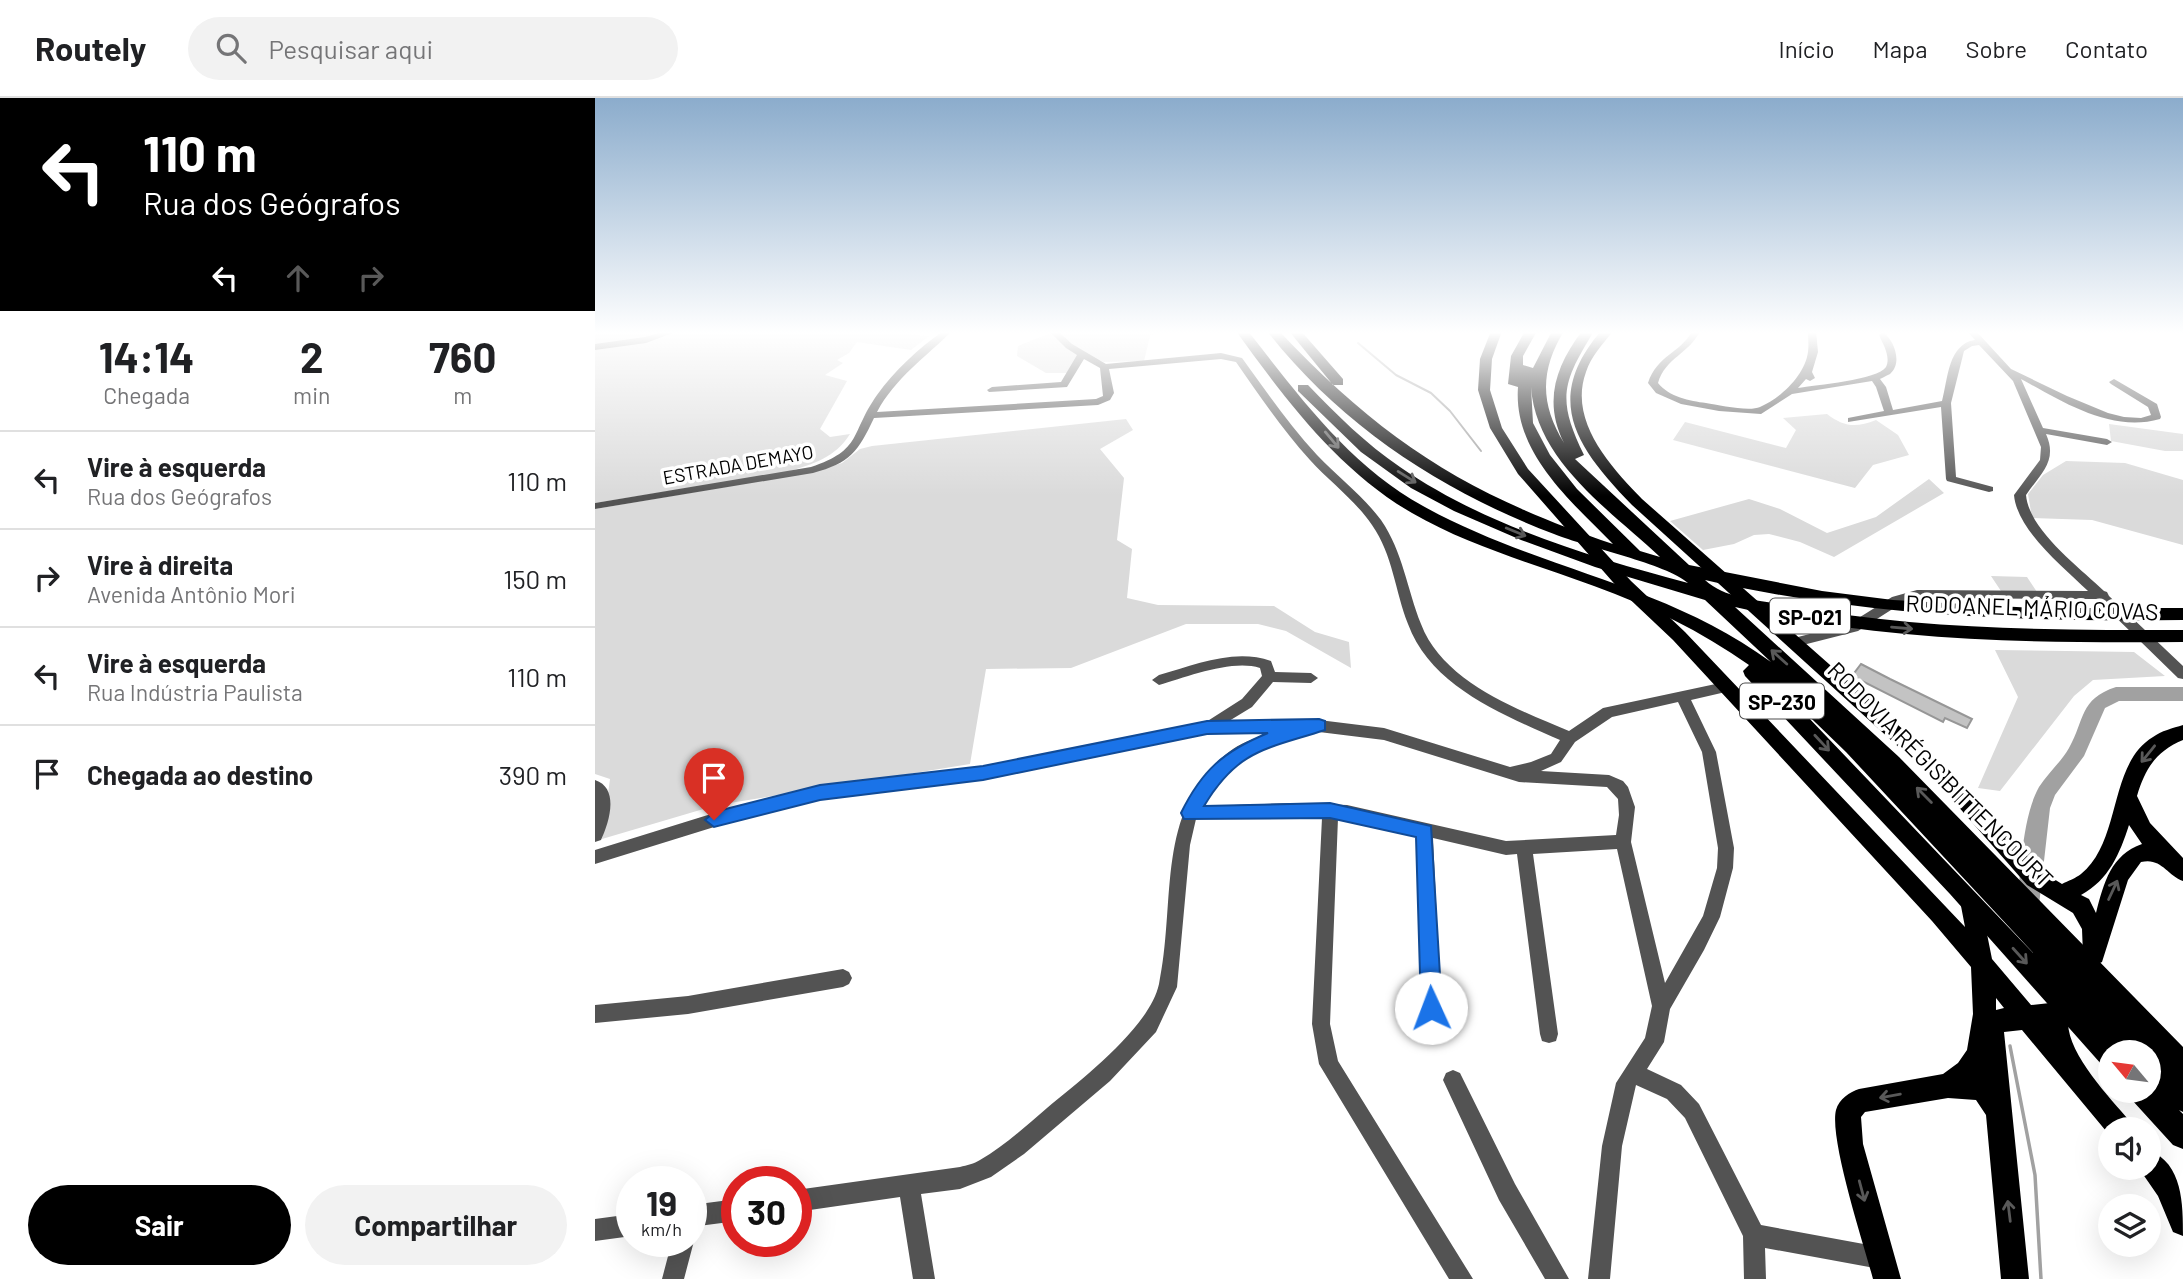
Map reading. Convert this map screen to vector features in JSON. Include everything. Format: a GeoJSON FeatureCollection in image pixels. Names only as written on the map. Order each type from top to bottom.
{"type":"FeatureCollection","features":[{"type":"Feature","properties":{"kind":"highway"},"geometry":{"type":"LineString","coordinates":[[1287,386],[1333,442],[1363,472],[1411,506],[1462,532],[1632,594],[1719,636],[1759,662],[1802,698],[1888,783],[1969,885],[2130,1040]]}},
{"type":"Feature","properties":{"kind":"highway","name":"RODOANEL MÁRIO COVAS"},"geometry":{"type":"LineString","coordinates":[[1301,386],[1375,456],[1454,505],[1525,536],[1630,573],[1695,592],[1788,613],[1888,627],[1972,634],[2183,636]]}},
{"type":"Feature","properties":{"kind":"highway","name":"RODOANEL MÁRIO COVAS"},"geometry":{"type":"LineString","coordinates":[[1326,386],[1380,435],[1457,485],[1592,542],[1713,578],[1784,592],[1903,609],[2183,614]]}},
{"type":"Feature","properties":{"kind":"highway"},"geometry":{"type":"LineString","coordinates":[[1340,386],[1380,435]]}},
{"type":"Feature","properties":{"kind":"highway"},"geometry":{"type":"LineString","coordinates":[[1516,386],[1524,411]]}},
{"type":"Feature","properties":{"kind":"highway","name":"RODOVIA RÉGIS BITTENCOURT"},"geometry":{"type":"LineString","coordinates":[[1526,386],[1524,411],[1527,426],[1540,451],[1574,494],[1969,885],[2112,990],[2183,1066]]}},
{"type":"Feature","properties":{"kind":"highway","name":"RODOVIA RÉGIS BITTENCOURT"},"geometry":{"type":"LineString","coordinates":[[1537,386],[1544,421],[1573,467],[1816,691],[1969,885],[2098,1042]]}},
{"type":"Feature","properties":{"kind":"highway"},"geometry":{"type":"LineString","coordinates":[[1559,386],[1564,430],[1579,458],[1620,511]]}},
{"type":"Feature","properties":{"kind":"highway"},"geometry":{"type":"LineString","coordinates":[[2161,1084],[2178,1117],[2183,1143]]}},
{"type":"Feature","properties":{"kind":"highway"},"geometry":{"type":"LineString","coordinates":[[2159,1103],[2178,1117]]}},
{"type":"Feature","properties":{"kind":"main road"},"geometry":{"type":"LineString","coordinates":[[1484,386],[1496,428],[1511,454],[1625,585],[1679,636],[1940,914],[1982,962],[2010,1017],[2047,1044],[2110,1117]]}},
{"type":"Feature","properties":{"kind":"main road"},"geometry":{"type":"LineString","coordinates":[[1578,386],[1576,393],[1584,429],[1597,457],[1637,502],[1942,775],[2021,868],[2081,906],[2090,919],[2094,955]]}},
{"type":"Feature","properties":{"kind":"main road"},"geometry":{"type":"LineString","coordinates":[[2063,894],[2087,883],[2109,855],[2119,830],[2127,791],[2148,752],[2162,740],[2183,732]]}},
{"type":"Feature","properties":{"kind":"main road"},"geometry":{"type":"LineString","coordinates":[[2127,791],[2133,816],[2177,866]]}},
{"type":"Feature","properties":{"kind":"main road"},"geometry":{"type":"LineString","coordinates":[[2081,1083],[2058,1031],[2057,1014],[2094,955],[2103,933],[2111,891],[2133,857],[2146,852],[2177,866]]}},
{"type":"Feature","properties":{"kind":"main road"},"geometry":{"type":"LineString","coordinates":[[1969,885],[2021,868]]}},
{"type":"Feature","properties":{"kind":"main road"},"geometry":{"type":"LineString","coordinates":[[1940,914],[1961,919],[1969,885]]}},
{"type":"Feature","properties":{"kind":"main road"},"geometry":{"type":"LineString","coordinates":[[1969,885],[1982,962],[2010,1017]]}},
{"type":"Feature","properties":{"kind":"main road"},"geometry":{"type":"LineString","coordinates":[[1969,885],[2010,1017]]}},
{"type":"Feature","properties":{"kind":"main road"},"geometry":{"type":"LineString","coordinates":[[2015,1279],[1991,1033],[1997,1021],[2010,1017],[2057,1014]]}},
{"type":"Feature","properties":{"kind":"main road"},"geometry":{"type":"LineString","coordinates":[[1948,1086],[1970,1069],[1978,1055],[2010,1017]]}},
{"type":"Feature","properties":{"kind":"main road"},"geometry":{"type":"LineString","coordinates":[[1884,1268],[1846,1124],[1848,1112],[1859,1101],[1948,1086],[1980,1088],[1990,1095],[1997,1109]]}},
{"type":"Feature","properties":{"kind":"main road"},"geometry":{"type":"LineString","coordinates":[[2161,1179],[2183,1222]]}},
{"type":"Feature","properties":{"kind":"street","name":"ESTRADA DEMAYO"},"geometry":{"type":"LineString","coordinates":[[595,506],[831,465],[855,449],[870,415],[890,386]]}},
{"type":"Feature","properties":{"kind":"street"},"geometry":{"type":"LineString","coordinates":[[992,390],[1048,386]]}},
{"type":"Feature","properties":{"kind":"street"},"geometry":{"type":"LineString","coordinates":[[870,415],[1098,402],[1109,393],[1108,386]]}},
{"type":"Feature","properties":{"kind":"street"},"geometry":{"type":"LineString","coordinates":[[1258,386],[1292,433],[1363,506],[1381,531],[1399,562],[1414,623],[1425,644],[1463,683],[1479,695],[1570,738]]}},
{"type":"Feature","properties":{"kind":"street"},"geometry":{"type":"LineString","coordinates":[[1655,386],[1662,395],[1676,400],[1755,411],[1771,407],[1794,386]]}},
{"type":"Feature","properties":{"kind":"street"},"geometry":{"type":"LineString","coordinates":[[1789,392],[1826,386]]}},
{"type":"Feature","properties":{"kind":"street"},"geometry":{"type":"LineString","coordinates":[[1880,386],[1889,412]]}},
{"type":"Feature","properties":{"kind":"street"},"geometry":{"type":"LineString","coordinates":[[1950,386],[1946,403],[1951,479],[1989,489]]}},
{"type":"Feature","properties":{"kind":"street"},"geometry":{"type":"LineString","coordinates":[[2017,386],[2047,453],[2024,489],[2021,507],[2052,548],[2183,674]]}},
{"type":"Feature","properties":{"kind":"street"},"geometry":{"type":"LineString","coordinates":[[2043,386],[2102,414],[2133,421],[2156,416],[2153,406],[2121,386]]}},
{"type":"Feature","properties":{"kind":"street"},"geometry":{"type":"LineString","coordinates":[[1852,420],[1946,403]]}},
{"type":"Feature","properties":{"kind":"street"},"geometry":{"type":"LineString","coordinates":[[2039,430],[2108,442]]}},
{"type":"Feature","properties":{"kind":"street"},"geometry":{"type":"LineString","coordinates":[[1795,642],[1853,628],[1897,600],[1917,594],[2103,595]]}},
{"type":"Feature","properties":{"kind":"street"},"geometry":{"type":"LineString","coordinates":[[1159,680],[1218,665],[1255,660],[1266,665],[1269,677]]}},
{"type":"Feature","properties":{"kind":"street"},"geometry":{"type":"LineString","coordinates":[[1269,677],[1311,678]]}},
{"type":"Feature","properties":{"kind":"street"},"geometry":{"type":"LineString","coordinates":[[1207,727],[1247,703],[1269,677]]}},
{"type":"Feature","properties":{"kind":"street"},"geometry":{"type":"LineString","coordinates":[[1504,774],[1545,764],[1556,758],[1570,738],[1608,712],[1725,687]]}},
{"type":"Feature","properties":{"kind":"street"},"geometry":{"type":"LineString","coordinates":[[1599,1279],[1612,1146],[1626,1083],[1654,1042],[1661,1006],[1698,944],[1710,917],[1725,868],[1723,825],[1709,751],[1683,698]]}},
{"type":"Feature","properties":{"kind":"street"},"geometry":{"type":"LineString","coordinates":[[812,1199],[960,1178],[984,1170],[1002,1159],[1103,1074],[1149,1025],[1168,987],[1182,845],[1190,813],[1212,777],[1240,752],[1277,736],[1319,726]]}},
{"type":"Feature","properties":{"kind":"street"},"geometry":{"type":"LineString","coordinates":[[595,857],[793,798],[983,773],[1207,727],[1319,726],[1384,734],[1504,774],[1616,784],[1628,799],[1623,842],[1661,1006]]}},
{"type":"Feature","properties":{"kind":"street"},"geometry":{"type":"LineString","coordinates":[[595,786],[601,792],[603,800],[595,835]]}},
{"type":"Feature","properties":{"kind":"street"},"geometry":{"type":"LineString","coordinates":[[1190,813],[1330,811],[1466,842],[1524,849],[1623,842]]}},
{"type":"Feature","properties":{"kind":"street"},"geometry":{"type":"LineString","coordinates":[[1330,811],[1321,1024],[1329,1063],[1462,1279]]}},
{"type":"Feature","properties":{"kind":"street"},"geometry":{"type":"LineString","coordinates":[[1425,832],[1431,1008]]}},
{"type":"Feature","properties":{"kind":"street"},"geometry":{"type":"LineString","coordinates":[[1524,849],[1549,1034]]}},
{"type":"Feature","properties":{"kind":"street"},"geometry":{"type":"LineString","coordinates":[[595,1014],[660,1010],[783,986],[843,978]]}},
{"type":"Feature","properties":{"kind":"street"},"geometry":{"type":"LineString","coordinates":[[1633,1073],[1674,1092],[1692,1111],[1753,1235],[1755,1279]]}},
{"type":"Feature","properties":{"kind":"street"},"geometry":{"type":"LineString","coordinates":[[1453,1080],[1507,1192],[1558,1279]]}},
{"type":"Feature","properties":{"kind":"street"},"geometry":{"type":"LineString","coordinates":[[909,1185],[924,1279]]}},
{"type":"Feature","properties":{"kind":"street"},"geometry":{"type":"LineString","coordinates":[[595,1230],[616,1227]]}},
{"type":"Feature","properties":{"kind":"street"},"geometry":{"type":"LineString","coordinates":[[1753,1235],[1884,1268]]}},
{"type":"Feature","properties":{"kind":"street"},"geometry":{"type":"LineString","coordinates":[[673,1279],[679,1257]]}},
{"type":"Feature","properties":{"kind":"shaded area"},"geometry":{"type":"Polygon","coordinates":[[[595,386],[844,386],[820,429],[830,437],[850,434],[837,449],[823,459],[787,472],[595,503],[595,386]]]}},
{"type":"Feature","properties":{"kind":"shaded area"},"geometry":{"type":"Polygon","coordinates":[[[1827,414],[1850,425],[1876,420],[1898,435],[1909,455],[1873,465],[1855,488],[1673,440],[1685,422],[1786,448],[1796,430],[1783,418],[1827,414]]]}},
{"type":"Feature","properties":{"kind":"shaded area"},"geometry":{"type":"Polygon","coordinates":[[[1126,419],[1133,430],[1100,449],[1124,478],[1117,540],[1132,549],[1127,598],[1158,605],[1274,606],[1315,632],[1349,642],[1351,668],[1286,631],[1258,624],[1186,624],[1071,668],[986,669],[970,764],[717,805],[602,839],[610,779],[595,774],[595,509],[813,472],[842,463],[860,449],[872,446],[1126,419]]]}},
{"type":"Feature","properties":{"kind":"shaded area"},"geometry":{"type":"Polygon","coordinates":[[[2109,424],[2183,434],[2183,451],[2165,451],[2111,441],[2109,424]]]}},
{"type":"Feature","properties":{"kind":"shaded area"},"geometry":{"type":"Polygon","coordinates":[[[2066,461],[2125,463],[2183,480],[2183,545],[2092,520],[2032,518],[2028,494],[2043,475],[2066,461]]]}},
{"type":"Feature","properties":{"kind":"shaded area"},"geometry":{"type":"Polygon","coordinates":[[[1929,479],[1944,493],[1834,557],[1800,542],[1769,534],[1754,535],[1734,544],[1703,550],[1670,521],[1749,499],[1780,509],[1827,533],[1876,517],[1929,479]]]}},
{"type":"Feature","properties":{"kind":"shaded area"},"geometry":{"type":"Polygon","coordinates":[[[1991,576],[2027,577],[2037,592],[2001,591],[1991,576]]]}},
{"type":"Feature","properties":{"kind":"shaded area"},"geometry":{"type":"Polygon","coordinates":[[[1995,650],[2134,652],[2165,676],[2093,680],[2074,696],[2000,791],[1978,788],[2018,697],[1995,650]]]}},
{"type":"Feature","properties":{"kind":"building"},"geometry":{"type":"Polygon","coordinates":[[[1861,664],[1972,719],[1967,728],[1945,718],[1943,722],[1852,676],[1861,664]]]}},
{"type":"Feature","properties":{"kind":"waterway"},"geometry":{"type":"LineString","coordinates":[[1418,386],[1431,393],[1450,411],[1481,451]]}},
{"type":"Feature","properties":{"kind":"waterway"},"geometry":{"type":"LineString","coordinates":[[2027,914],[2040,808],[2047,791],[2077,751],[2091,714],[2099,703],[2116,694],[2183,694]]}},
{"type":"Feature","properties":{"kind":"waterway"},"geometry":{"type":"LineString","coordinates":[[2010,1046],[2035,1175],[2041,1279]]}},
{"type":"Feature","properties":{"kind":"route"},"geometry":{"type":"LineString","coordinates":[[714,820],[759,806],[820,793],[924,782],[1059,760],[1173,732],[1207,727],[1319,726],[1277,736],[1240,752],[1212,777],[1190,813],[1330,811],[1366,816],[1425,832],[1431,1008]]}}]}
